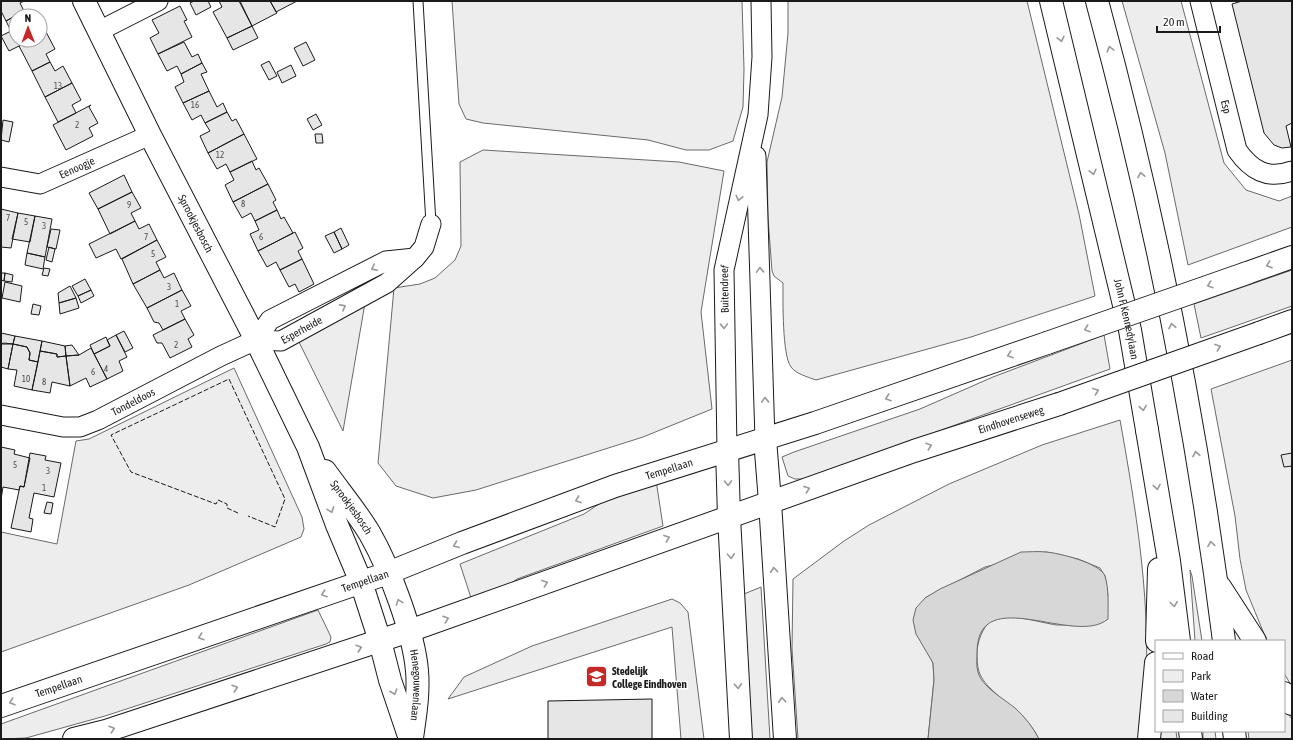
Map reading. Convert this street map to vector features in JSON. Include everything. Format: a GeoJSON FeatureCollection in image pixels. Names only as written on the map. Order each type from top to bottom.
{"type":"FeatureCollection","features":[{"type":"Feature","properties":{"kind":"main road","name":"Sprookjesbosch"},"geometry":{"type":"LineString","coordinates":[[84,1],[150,135],[256,340],[308,447],[337,525],[361,582],[380,641]]}},
{"type":"Feature","properties":{"kind":"main road","name":"John F. Kennedylaan"},"geometry":{"type":"LineString","coordinates":[[1051,1],[1130,330],[1161,510],[1179,640]]}},
{"type":"Feature","properties":{"kind":"main road"},"geometry":{"type":"LineString","coordinates":[[1097,1],[1122,92],[1188,408],[1217,582],[1224,640]]}},
{"type":"Feature","properties":{"kind":"main road"},"geometry":{"type":"LineString","coordinates":[[785,739],[765,439],[1047,343],[1292,256]]}},
{"type":"Feature","properties":{"kind":"main road","name":"Eindhovenseweg"},"geometry":{"type":"LineString","coordinates":[[729,517],[914,451],[1059,404],[1292,321]]}},
{"type":"Feature","properties":{"kind":"main road","name":"Tempellaan"},"geometry":{"type":"LineString","coordinates":[[1,706],[361,582],[608,489],[765,439]]}},
{"type":"Feature","properties":{"kind":"main road","name":"Sprookjesbosch"},"geometry":{"type":"LineString","coordinates":[[308,447],[370,534],[388,572],[409,631]]}},
{"type":"Feature","properties":{"kind":"main road"},"geometry":{"type":"LineString","coordinates":[[727,450],[729,517],[741,739]]}},
{"type":"Feature","properties":{"kind":"main road"},"geometry":{"type":"LineString","coordinates":[[1157,640],[1161,510]]}},
{"type":"Feature","properties":{"kind":"main road"},"geometry":{"type":"LineString","coordinates":[[74,739],[106,731],[380,641],[729,517]]}},
{"type":"Feature","properties":{"kind":"main road"},"geometry":{"type":"LineString","coordinates":[[1217,582],[1254,640]]}},
{"type":"Feature","properties":{"kind":"main road","name":"Henegouwenlaan"},"geometry":{"type":"LineString","coordinates":[[409,631],[417,670],[418,695],[411,739]]}},
{"type":"Feature","properties":{"kind":"main road","name":"Henegouwenlaan"},"geometry":{"type":"LineString","coordinates":[[380,641],[390,680],[411,739]]}},
{"type":"Feature","properties":{"kind":"main road"},"geometry":{"type":"LineString","coordinates":[[1149,739],[1155,674]]}},
{"type":"Feature","properties":{"kind":"main road"},"geometry":{"type":"LineString","coordinates":[[1285,694],[1292,704]]}},
{"type":"Feature","properties":{"kind":"street"},"geometry":{"type":"LineString","coordinates":[[99,31],[158,1]]}},
{"type":"Feature","properties":{"kind":"street","name":"Buitendreef"},"geometry":{"type":"LineString","coordinates":[[727,450],[724,270],[726,254],[755,132],[761,73],[761,1]]}},
{"type":"Feature","properties":{"kind":"street","name":"Esp"},"geometry":{"type":"LineString","coordinates":[[1200,1],[1237,150],[1245,162],[1257,171],[1273,175],[1292,171]]}},
{"type":"Feature","properties":{"kind":"street","name":"Buitendreef"},"geometry":{"type":"LineString","coordinates":[[755,132],[765,439]]}},
{"type":"Feature","properties":{"kind":"street","name":"Eenoogje"},"geometry":{"type":"LineString","coordinates":[[1,177],[40,184],[150,135]]}},
{"type":"Feature","properties":{"kind":"street","name":"Esperheide"},"geometry":{"type":"LineString","coordinates":[[256,340],[281,341],[387,283],[424,247],[431,224]]}},
{"type":"Feature","properties":{"kind":"street","name":"Tondeldoos"},"geometry":{"type":"LineString","coordinates":[[1,416],[63,427],[80,427],[98,420],[221,356],[256,340]]}},
{"type":"Feature","properties":{"kind":"lane","name":"Esperheide"},"geometry":{"type":"LineString","coordinates":[[418,1],[431,224]]}},
{"type":"Feature","properties":{"kind":"green space"},"geometry":{"type":"Polygon","coordinates":[[[452,1],[742,1],[744,69],[743,107],[733,141],[709,150],[686,150],[648,140],[483,123],[466,119],[459,104],[452,1]]]}},
{"type":"Feature","properties":{"kind":"green space"},"geometry":{"type":"Polygon","coordinates":[[[788,1],[1027,1],[1079,214],[1095,296],[971,337],[816,380],[796,372],[788,361],[786,351],[783,314],[783,283],[774,276],[772,271],[768,218],[767,162],[782,97],[788,33],[788,1]]]}},
{"type":"Feature","properties":{"kind":"green space"},"geometry":{"type":"Polygon","coordinates":[[[1122,1],[1181,1],[1224,163],[1246,190],[1279,201],[1292,196],[1292,227],[1188,265],[1165,153],[1122,1]]]}},
{"type":"Feature","properties":{"kind":"green space"},"geometry":{"type":"Polygon","coordinates":[[[483,150],[679,162],[724,171],[701,312],[712,409],[643,437],[476,490],[433,498],[396,486],[378,463],[394,288],[420,284],[435,278],[455,260],[461,246],[460,162],[483,150]]]}},
{"type":"Feature","properties":{"kind":"green space"},"geometry":{"type":"Polygon","coordinates":[[[1292,270],[1292,306],[1201,338],[1194,304],[1292,270]]]}},
{"type":"Feature","properties":{"kind":"green space"},"geometry":{"type":"Polygon","coordinates":[[[365,303],[343,431],[297,338],[365,303]]]}},
{"type":"Feature","properties":{"kind":"green space"},"geometry":{"type":"Polygon","coordinates":[[[1104,335],[1110,369],[806,479],[795,479],[788,476],[782,457],[920,409],[993,377],[1104,335]]]}},
{"type":"Feature","properties":{"kind":"green space"},"geometry":{"type":"Polygon","coordinates":[[[1292,360],[1292,687],[1285,675],[1285,640],[1267,640],[1246,590],[1240,559],[1235,516],[1211,389],[1292,360]]]}},
{"type":"Feature","properties":{"kind":"green space"},"geometry":{"type":"Polygon","coordinates":[[[234,368],[302,517],[304,529],[301,537],[189,585],[1,652],[1,532],[57,544],[76,441],[89,439],[234,368]]]}},
{"type":"Feature","properties":{"kind":"green space"},"geometry":{"type":"Polygon","coordinates":[[[1120,420],[1139,539],[1146,619],[1147,658],[1141,739],[1039,739],[1023,717],[983,680],[977,663],[977,651],[979,639],[991,621],[997,618],[1014,617],[1057,625],[1079,625],[1108,596],[1105,576],[1100,568],[1078,559],[1046,552],[985,567],[925,598],[927,650],[933,663],[934,680],[928,739],[798,739],[792,649],[793,579],[844,541],[869,525],[949,484],[1042,445],[1120,420]]]}},
{"type":"Feature","properties":{"kind":"green space"},"geometry":{"type":"Polygon","coordinates":[[[656,480],[663,526],[517,579],[502,590],[473,604],[460,564],[584,514],[605,500],[656,480]]]}},
{"type":"Feature","properties":{"kind":"green space"},"geometry":{"type":"Polygon","coordinates":[[[1190,570],[1202,640],[1195,640],[1190,570]]]}},
{"type":"Feature","properties":{"kind":"green space"},"geometry":{"type":"Polygon","coordinates":[[[761,587],[770,739],[750,739],[744,594],[761,587]]]}},
{"type":"Feature","properties":{"kind":"green space"},"geometry":{"type":"Polygon","coordinates":[[[672,599],[680,603],[688,612],[704,739],[681,739],[672,627],[448,699],[464,677],[532,646],[672,599]]]}},
{"type":"Feature","properties":{"kind":"green space"},"geometry":{"type":"Polygon","coordinates":[[[318,610],[331,637],[330,642],[326,644],[105,716],[26,738],[1,739],[1,724],[318,610]]]}},
{"type":"Feature","properties":{"kind":"green space"},"geometry":{"type":"Polygon","coordinates":[[[1285,709],[1292,719],[1292,739],[1249,739],[1248,732],[1285,732],[1285,709]]]}},
{"type":"Feature","properties":{"kind":"green space"},"geometry":{"type":"Polygon","coordinates":[[[1161,732],[1176,732],[1177,739],[1160,739],[1161,732]]]}},
{"type":"Feature","properties":{"kind":"green space"},"geometry":{"type":"Polygon","coordinates":[[[1203,732],[1215,732],[1216,739],[1203,739],[1203,732]]]}},
{"type":"Feature","properties":{"kind":"water"},"geometry":{"type":"Polygon","coordinates":[[[1021,552],[1060,554],[1088,563],[1102,571],[1105,576],[1107,586],[1108,619],[1093,626],[1074,626],[1011,618],[994,621],[982,631],[977,651],[977,665],[980,677],[988,687],[1022,715],[1039,739],[928,739],[934,680],[933,663],[916,634],[913,620],[916,608],[925,598],[940,589],[1021,552]]]}},
{"type":"Feature","properties":{"kind":"building"},"geometry":{"type":"Polygon","coordinates":[[[1,1],[24,1],[20,3],[22,8],[8,8],[8,20],[6,21],[1,11],[1,1]]]}},
{"type":"Feature","properties":{"kind":"building"},"geometry":{"type":"Polygon","coordinates":[[[194,1],[208,1],[211,7],[196,15],[190,3],[194,1]]]}},
{"type":"Feature","properties":{"kind":"building"},"geometry":{"type":"Polygon","coordinates":[[[219,1],[239,1],[252,26],[227,38],[213,12],[222,7],[219,1]]]}},
{"type":"Feature","properties":{"kind":"building"},"geometry":{"type":"Polygon","coordinates":[[[240,1],[270,1],[277,13],[252,26],[240,1]]]}},
{"type":"Feature","properties":{"kind":"building"},"geometry":{"type":"Polygon","coordinates":[[[270,1],[297,1],[276,12],[270,1]]]}},
{"type":"Feature","properties":{"kind":"building"},"geometry":{"type":"Polygon","coordinates":[[[1242,1],[1292,1],[1292,123],[1286,126],[1291,147],[1282,148],[1274,145],[1264,133],[1232,4],[1242,1]]]}},
{"type":"Feature","properties":{"kind":"building"},"geometry":{"type":"Polygon","coordinates":[[[180,6],[187,20],[184,21],[192,37],[158,54],[150,38],[159,33],[152,20],[180,6]]]}},
{"type":"Feature","properties":{"kind":"building"},"geometry":{"type":"Polygon","coordinates":[[[252,26],[258,38],[233,50],[227,38],[252,26]]]}},
{"type":"Feature","properties":{"kind":"building"},"geometry":{"type":"Polygon","coordinates":[[[8,32],[8,48],[15,48],[9,51],[1,36],[8,32]]]}},
{"type":"Feature","properties":{"kind":"building"},"geometry":{"type":"Polygon","coordinates":[[[48,36],[55,49],[46,54],[50,62],[32,71],[20,48],[48,48],[48,36]]]}},
{"type":"Feature","properties":{"kind":"building"},"geometry":{"type":"Polygon","coordinates":[[[184,42],[192,57],[198,54],[202,63],[181,74],[177,66],[167,71],[158,54],[184,42]]]}},
{"type":"Feature","properties":{"kind":"building"},"geometry":{"type":"Polygon","coordinates":[[[306,42],[315,60],[303,66],[294,48],[306,42]]]}},
{"type":"Feature","properties":{"kind":"building"},"geometry":{"type":"Polygon","coordinates":[[[269,61],[277,76],[269,80],[261,65],[269,61]]]}},
{"type":"Feature","properties":{"kind":"building"},"geometry":{"type":"Polygon","coordinates":[[[50,62],[55,71],[63,66],[72,83],[45,97],[32,71],[50,62]]]}},
{"type":"Feature","properties":{"kind":"building"},"geometry":{"type":"Polygon","coordinates":[[[202,63],[207,72],[201,74],[209,91],[183,103],[175,87],[184,82],[181,74],[202,63]]]}},
{"type":"Feature","properties":{"kind":"building"},"geometry":{"type":"Polygon","coordinates":[[[291,65],[296,76],[282,83],[277,72],[291,65]]]}},
{"type":"Feature","properties":{"kind":"building"},"geometry":{"type":"Polygon","coordinates":[[[72,83],[81,100],[72,105],[76,113],[58,122],[45,97],[72,83]]]}},
{"type":"Feature","properties":{"kind":"building"},"geometry":{"type":"Polygon","coordinates":[[[209,91],[217,107],[223,103],[227,112],[205,123],[201,115],[192,120],[183,103],[209,91]]]}},
{"type":"Feature","properties":{"kind":"building"},"geometry":{"type":"Polygon","coordinates":[[[91,105],[89,107],[98,123],[89,128],[93,136],[66,150],[53,125],[91,105]]]}},
{"type":"Feature","properties":{"kind":"building"},"geometry":{"type":"Polygon","coordinates":[[[227,112],[232,121],[236,119],[244,134],[208,153],[200,136],[210,131],[205,123],[227,112]]]}},
{"type":"Feature","properties":{"kind":"building"},"geometry":{"type":"Polygon","coordinates":[[[316,114],[322,125],[313,130],[307,119],[316,114]]]}},
{"type":"Feature","properties":{"kind":"building"},"geometry":{"type":"Polygon","coordinates":[[[3,120],[13,122],[9,142],[1,140],[3,120]]]}},
{"type":"Feature","properties":{"kind":"building"},"geometry":{"type":"Polygon","coordinates":[[[244,134],[257,159],[230,172],[226,164],[217,169],[208,153],[244,134]]]}},
{"type":"Feature","properties":{"kind":"building"},"geometry":{"type":"Polygon","coordinates":[[[315,134],[322,134],[323,143],[316,143],[315,134]]]}},
{"type":"Feature","properties":{"kind":"building"},"geometry":{"type":"Polygon","coordinates":[[[252,161],[256,170],[259,168],[268,184],[233,202],[225,185],[234,180],[230,172],[252,161]]]}},
{"type":"Feature","properties":{"kind":"building"},"geometry":{"type":"Polygon","coordinates":[[[124,175],[132,192],[98,209],[89,193],[124,175]]]}},
{"type":"Feature","properties":{"kind":"building"},"geometry":{"type":"Polygon","coordinates":[[[268,184],[276,200],[273,202],[277,210],[255,221],[251,213],[242,218],[233,202],[268,184]]]}},
{"type":"Feature","properties":{"kind":"building"},"geometry":{"type":"Polygon","coordinates":[[[132,192],[141,208],[131,213],[135,221],[110,234],[98,209],[132,192]]]}},
{"type":"Feature","properties":{"kind":"building"},"geometry":{"type":"Polygon","coordinates":[[[1,209],[18,213],[11,248],[1,247],[1,209]]]}},
{"type":"Feature","properties":{"kind":"building"},"geometry":{"type":"Polygon","coordinates":[[[277,210],[281,219],[284,217],[293,233],[258,251],[250,234],[259,230],[255,221],[277,210]]]}},
{"type":"Feature","properties":{"kind":"building"},"geometry":{"type":"Polygon","coordinates":[[[18,213],[35,216],[30,242],[12,239],[18,213]]]}},
{"type":"Feature","properties":{"kind":"building"},"geometry":{"type":"Polygon","coordinates":[[[35,216],[52,219],[45,257],[27,253],[35,216]]]}},
{"type":"Feature","properties":{"kind":"building"},"geometry":{"type":"Polygon","coordinates":[[[135,221],[139,229],[149,224],[157,240],[121,259],[116,249],[96,258],[89,244],[135,221]]]}},
{"type":"Feature","properties":{"kind":"building"},"geometry":{"type":"Polygon","coordinates":[[[341,228],[349,245],[342,249],[334,232],[341,228]]]}},
{"type":"Feature","properties":{"kind":"building"},"geometry":{"type":"Polygon","coordinates":[[[51,229],[60,230],[56,249],[47,247],[51,229]]]}},
{"type":"Feature","properties":{"kind":"building"},"geometry":{"type":"Polygon","coordinates":[[[295,232],[303,248],[298,251],[302,259],[280,270],[276,262],[267,267],[258,251],[295,232]]]}},
{"type":"Feature","properties":{"kind":"building"},"geometry":{"type":"Polygon","coordinates":[[[334,232],[342,249],[334,253],[325,236],[334,232]]]}},
{"type":"Feature","properties":{"kind":"building"},"geometry":{"type":"Polygon","coordinates":[[[157,240],[166,257],[156,262],[160,270],[133,284],[122,259],[157,240]]]}},
{"type":"Feature","properties":{"kind":"building"},"geometry":{"type":"Polygon","coordinates":[[[49,247],[55,249],[52,262],[46,260],[49,247]]]}},
{"type":"Feature","properties":{"kind":"building"},"geometry":{"type":"Polygon","coordinates":[[[27,253],[45,257],[43,269],[25,265],[27,253]]]}},
{"type":"Feature","properties":{"kind":"building"},"geometry":{"type":"Polygon","coordinates":[[[302,259],[314,284],[299,292],[295,284],[289,287],[280,270],[302,259]]]}},
{"type":"Feature","properties":{"kind":"building"},"geometry":{"type":"Polygon","coordinates":[[[44,268],[50,269],[48,276],[42,275],[44,268]]]}},
{"type":"Feature","properties":{"kind":"building"},"geometry":{"type":"Polygon","coordinates":[[[160,270],[164,278],[174,273],[182,290],[147,308],[133,284],[160,270]]]}},
{"type":"Feature","properties":{"kind":"building"},"geometry":{"type":"Polygon","coordinates":[[[1,273],[5,273],[4,281],[1,280],[1,273]]]}},
{"type":"Feature","properties":{"kind":"building"},"geometry":{"type":"Polygon","coordinates":[[[5,273],[13,275],[12,282],[4,281],[5,273]]]}},
{"type":"Feature","properties":{"kind":"building"},"geometry":{"type":"Polygon","coordinates":[[[85,279],[91,290],[78,296],[72,286],[85,279]]]}},
{"type":"Feature","properties":{"kind":"building"},"geometry":{"type":"Polygon","coordinates":[[[5,282],[22,286],[20,302],[2,298],[5,282]]]}},
{"type":"Feature","properties":{"kind":"building"},"geometry":{"type":"Polygon","coordinates":[[[70,286],[76,298],[59,303],[58,293],[70,286]]]}},
{"type":"Feature","properties":{"kind":"building"},"geometry":{"type":"Polygon","coordinates":[[[91,290],[94,296],[81,303],[78,296],[91,290]]]}},
{"type":"Feature","properties":{"kind":"building"},"geometry":{"type":"Polygon","coordinates":[[[182,290],[191,306],[181,311],[185,319],[163,330],[159,323],[154,322],[147,308],[182,290]]]}},
{"type":"Feature","properties":{"kind":"building"},"geometry":{"type":"Polygon","coordinates":[[[76,298],[79,308],[60,314],[59,303],[76,298]]]}},
{"type":"Feature","properties":{"kind":"building"},"geometry":{"type":"Polygon","coordinates":[[[33,304],[41,306],[39,315],[31,314],[33,304]]]}},
{"type":"Feature","properties":{"kind":"building"},"geometry":{"type":"Polygon","coordinates":[[[185,319],[194,335],[188,339],[192,347],[170,358],[162,343],[157,343],[153,335],[185,319]]]}},
{"type":"Feature","properties":{"kind":"building"},"geometry":{"type":"Polygon","coordinates":[[[124,331],[133,348],[125,352],[116,335],[124,331]]]}},
{"type":"Feature","properties":{"kind":"building"},"geometry":{"type":"Polygon","coordinates":[[[1,333],[15,336],[13,344],[1,344],[1,333]]]}},
{"type":"Feature","properties":{"kind":"building"},"geometry":{"type":"Polygon","coordinates":[[[116,335],[127,357],[119,361],[123,371],[107,379],[94,354],[110,346],[107,340],[116,335]]]}},
{"type":"Feature","properties":{"kind":"building"},"geometry":{"type":"Polygon","coordinates":[[[15,336],[42,341],[38,362],[29,360],[30,353],[27,347],[13,344],[15,336]]]}},
{"type":"Feature","properties":{"kind":"building"},"geometry":{"type":"Polygon","coordinates":[[[106,337],[110,346],[94,354],[90,345],[106,337]]]}},
{"type":"Feature","properties":{"kind":"building"},"geometry":{"type":"Polygon","coordinates":[[[42,341],[65,346],[66,356],[57,357],[57,354],[40,351],[42,341]]]}},
{"type":"Feature","properties":{"kind":"building"},"geometry":{"type":"Polygon","coordinates":[[[1,344],[13,344],[8,369],[1,367],[1,344]]]}},
{"type":"Feature","properties":{"kind":"building"},"geometry":{"type":"Polygon","coordinates":[[[13,344],[27,347],[30,353],[29,360],[38,362],[32,390],[14,386],[17,370],[8,369],[13,344]]]}},
{"type":"Feature","properties":{"kind":"building"},"geometry":{"type":"Polygon","coordinates":[[[72,345],[79,355],[66,356],[65,346],[72,345]]]}},
{"type":"Feature","properties":{"kind":"building"},"geometry":{"type":"Polygon","coordinates":[[[91,348],[107,379],[90,387],[86,378],[70,386],[66,356],[79,355],[91,348]]]}},
{"type":"Feature","properties":{"kind":"building"},"geometry":{"type":"Polygon","coordinates":[[[40,351],[57,354],[57,357],[66,356],[70,386],[52,382],[50,393],[32,390],[40,351]]]}},
{"type":"Feature","properties":{"kind":"building"},"geometry":{"type":"Polygon","coordinates":[[[1,447],[15,450],[14,454],[30,458],[24,487],[20,486],[19,490],[3,487],[1,499],[1,447]]]}},
{"type":"Feature","properties":{"kind":"building"},"geometry":{"type":"Polygon","coordinates":[[[30,453],[46,456],[45,460],[61,463],[54,497],[34,493],[29,518],[33,519],[31,532],[11,528],[20,486],[24,487],[30,453]]]}},
{"type":"Feature","properties":{"kind":"building"},"geometry":{"type":"Polygon","coordinates":[[[1292,453],[1292,466],[1284,467],[1281,455],[1292,453]]]}},
{"type":"Feature","properties":{"kind":"building"},"geometry":{"type":"Polygon","coordinates":[[[47,502],[53,503],[51,514],[44,513],[47,502]]]}},
{"type":"Feature","properties":{"kind":"building"},"geometry":{"type":"Polygon","coordinates":[[[652,699],[652,739],[548,739],[548,701],[652,699]]]}},
{"type":"Feature","properties":{"kind":"fence"},"geometry":{"type":"LineString","coordinates":[[238,513],[227,508],[227,504],[218,500],[216,504],[131,472],[111,435],[229,379],[285,499],[275,527],[248,516]]}},
{"type":"Feature","properties":{"kind":"place","name":"Stedelijk College Eindhoven"},"geometry":{"type":"Point","coordinates":[597,677]}}]}
